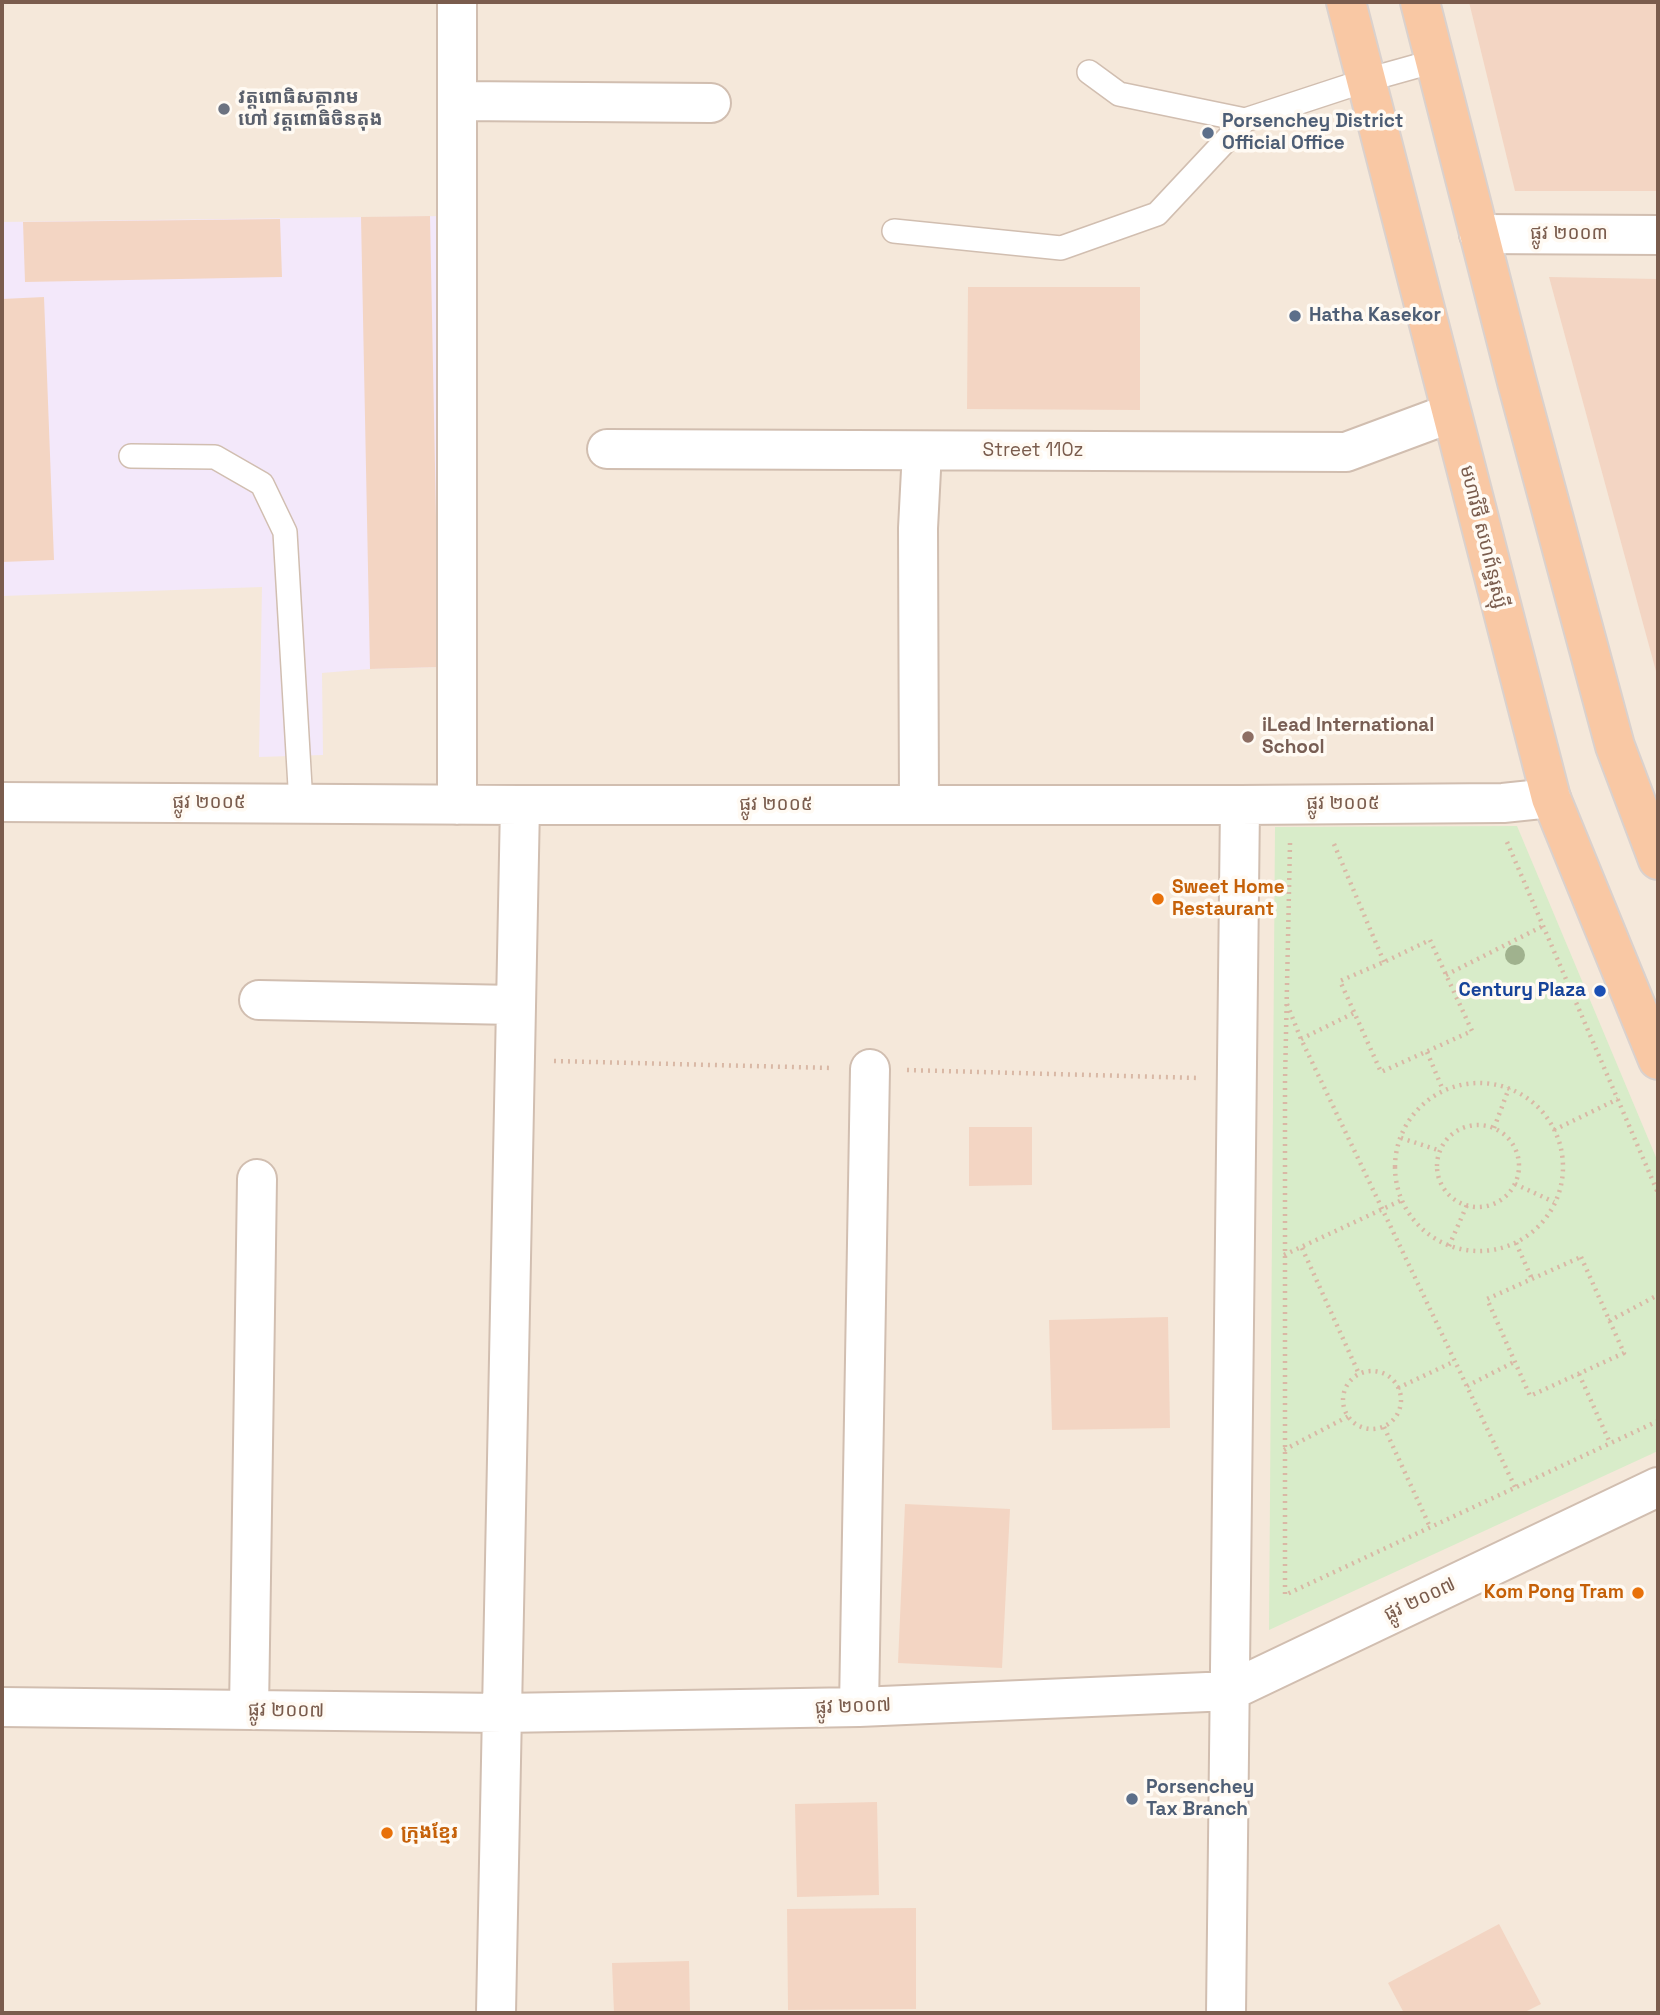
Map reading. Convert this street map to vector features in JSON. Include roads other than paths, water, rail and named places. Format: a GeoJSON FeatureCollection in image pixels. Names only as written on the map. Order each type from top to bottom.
{"type":"FeatureCollection","features":[{"type":"Feature","properties":{"kind":"highway","name":"មហាវិថី សហព័ន្ធរុស្ស៊ី"},"geometry":{"type":"LineString","coordinates":[[1346,2],[1551,798],[1658,1060]]}},
{"type":"Feature","properties":{"kind":"highway"},"geometry":{"type":"LineString","coordinates":[[1420,2],[1615,746],[1649,809],[1658,860]]}},
{"type":"Feature","properties":{"kind":"street"},"geometry":{"type":"LineString","coordinates":[[457,2],[457,805]]}},
{"type":"Feature","properties":{"kind":"street"},"geometry":{"type":"LineString","coordinates":[[458,100],[710,103]]}},
{"type":"Feature","properties":{"kind":"street","name":"ផ្លូវ ២០០៣"},"geometry":{"type":"LineString","coordinates":[[1479,234],[1658,235]]}},
{"type":"Feature","properties":{"kind":"street","name":"Street 110z"},"geometry":{"type":"LineString","coordinates":[[607,449],[1346,452],[1451,413]]}},
{"type":"Feature","properties":{"kind":"street"},"geometry":{"type":"LineString","coordinates":[[919,805],[918,528],[922,451]]}},
{"type":"Feature","properties":{"kind":"street","name":"ផ្លូវ ២០០៥"},"geometry":{"type":"LineString","coordinates":[[2,802],[1240,805],[1503,803],[1551,798]]}},
{"type":"Feature","properties":{"kind":"street"},"geometry":{"type":"LineString","coordinates":[[496,2013],[520,805]]}},
{"type":"Feature","properties":{"kind":"street"},"geometry":{"type":"LineString","coordinates":[[1226,2013],[1240,805]]}},
{"type":"Feature","properties":{"kind":"street"},"geometry":{"type":"LineString","coordinates":[[258,1000],[516,1005]]}},
{"type":"Feature","properties":{"kind":"street"},"geometry":{"type":"LineString","coordinates":[[859,1707],[870,1069]]}},
{"type":"Feature","properties":{"kind":"street"},"geometry":{"type":"LineString","coordinates":[[249,1710],[257,1179]]}},
{"type":"Feature","properties":{"kind":"street","name":"ផ្លូវ ២០០៧"},"geometry":{"type":"LineString","coordinates":[[2,1707],[502,1713],[859,1707],[1230,1691],[1658,1487]]}},
{"type":"Feature","properties":{"kind":"lane"},"geometry":{"type":"LineString","coordinates":[[894,231],[1061,248],[1157,214],[1245,120],[1435,61]]}},
{"type":"Feature","properties":{"kind":"lane"},"geometry":{"type":"LineString","coordinates":[[1089,72],[1119,94],[1245,120]]}},
{"type":"Feature","properties":{"kind":"lane"},"geometry":{"type":"LineString","coordinates":[[131,456],[215,457],[261,484],[285,532],[301,804]]}},
{"type":"Feature","properties":{"kind":"place","name":"វត្តពោធិសត្តារាម ហៅ វត្តពោធិចិនតុង"},"geometry":{"type":"Point","coordinates":[224,109]}},
{"type":"Feature","properties":{"kind":"place","name":"Porsenchey District Official Office"},"geometry":{"type":"Point","coordinates":[1208,133]}},
{"type":"Feature","properties":{"kind":"place","name":"Hatha Kasekor"},"geometry":{"type":"Point","coordinates":[1295,316]}},
{"type":"Feature","properties":{"kind":"place","name":"iLead International School"},"geometry":{"type":"Point","coordinates":[1248,737]}},
{"type":"Feature","properties":{"kind":"place","name":"Sweet Home Restaurant"},"geometry":{"type":"Point","coordinates":[1158,899]}},
{"type":"Feature","properties":{"kind":"place","name":"Century Plaza"},"geometry":{"type":"Point","coordinates":[1600,991]}},
{"type":"Feature","properties":{"kind":"place","name":"Kom Pong Tram"},"geometry":{"type":"Point","coordinates":[1638,1593]}},
{"type":"Feature","properties":{"kind":"place","name":"Porsenchey Tax Branch"},"geometry":{"type":"Point","coordinates":[1132,1799]}},
{"type":"Feature","properties":{"kind":"place","name":"ក្រុងខ្មែរ"},"geometry":{"type":"Point","coordinates":[387,1833]}}]}
